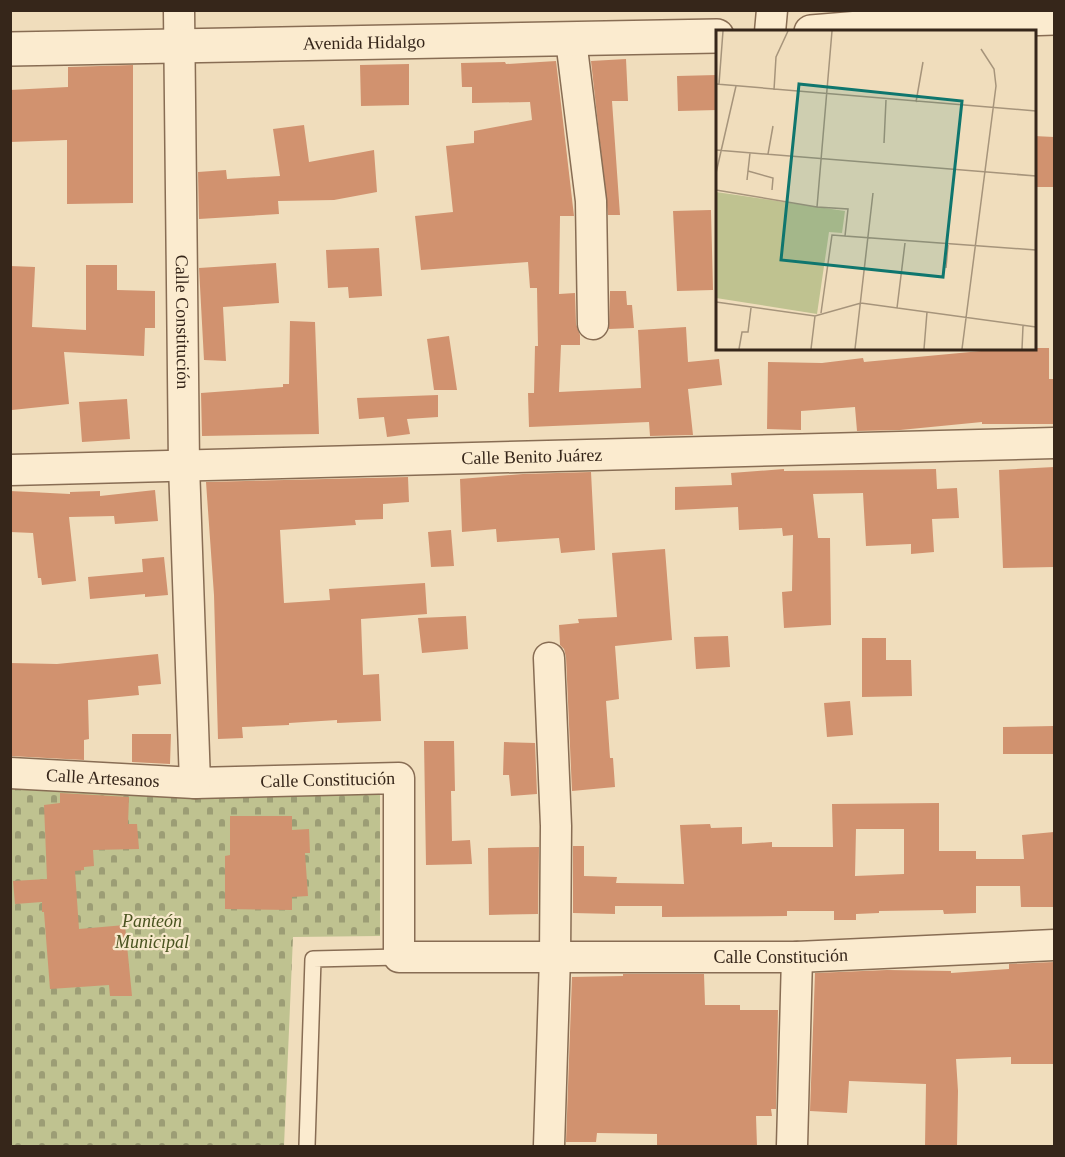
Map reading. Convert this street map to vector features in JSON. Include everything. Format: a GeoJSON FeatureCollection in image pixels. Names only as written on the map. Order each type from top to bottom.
{"type":"FeatureCollection","features":[{"type":"Feature","properties":{"kind":"street","name":"Calle Constitución"},"geometry":{"type":"LineString","coordinates":[[179,10],[184,465],[195,783],[399,778],[399,957],[797,957],[1054,945]]}},
{"type":"Feature","properties":{"kind":"street"},"geometry":{"type":"LineString","coordinates":[[770,30],[772,10]]}},
{"type":"Feature","properties":{"kind":"street"},"geometry":{"type":"LineString","coordinates":[[835,30],[933,22],[1054,18]]}},
{"type":"Feature","properties":{"kind":"street","name":"Avenida Hidalgo"},"geometry":{"type":"LineString","coordinates":[[10,49],[716,36]]}},
{"type":"Feature","properties":{"kind":"street"},"geometry":{"type":"LineString","coordinates":[[571,40],[591,201],[592,324]]}},
{"type":"Feature","properties":{"kind":"street","name":"Calle Benito Juárez"},"geometry":{"type":"LineString","coordinates":[[10,470],[1054,443]]}},
{"type":"Feature","properties":{"kind":"street"},"geometry":{"type":"LineString","coordinates":[[549,658],[556,826],[555,957],[549,1146]]}},
{"type":"Feature","properties":{"kind":"street","name":"Calle Artesanos"},"geometry":{"type":"LineString","coordinates":[[10,773],[195,783]]}},
{"type":"Feature","properties":{"kind":"street"},"geometry":{"type":"LineString","coordinates":[[792,1146],[797,957]]}},
{"type":"Feature","properties":{"kind":"lane"},"geometry":{"type":"LineString","coordinates":[[307,1146],[313,959],[399,957]]}},
{"type":"Feature","properties":{"kind":"green space","name":"Panteón Municipal"},"geometry":{"type":"Polygon","coordinates":[[[11,780],[380,792],[380,936],[293,937],[284,1146],[11,1146],[11,780]]]}},
{"type":"Feature","properties":{"kind":"building"},"geometry":{"type":"Polygon","coordinates":[[[626,59],[628,101],[612,101],[620,215],[608,215],[591,61],[626,59]]]}},
{"type":"Feature","properties":{"kind":"building"},"geometry":{"type":"Polygon","coordinates":[[[556,61],[574,216],[560,216],[559,294],[575,293],[576,324],[580,335],[580,345],[561,345],[559,392],[641,388],[638,330],[686,327],[688,362],[719,359],[722,385],[688,389],[693,435],[650,436],[649,422],[529,427],[528,393],[534,393],[535,346],[538,346],[537,288],[530,288],[528,262],[421,270],[415,216],[453,212],[446,146],[474,143],[474,131],[532,120],[530,102],[472,103],[472,87],[462,87],[461,63],[505,62],[506,64],[556,61]]]}},
{"type":"Feature","properties":{"kind":"building"},"geometry":{"type":"Polygon","coordinates":[[[409,64],[409,105],[361,106],[360,65],[409,64]]]}},
{"type":"Feature","properties":{"kind":"building"},"geometry":{"type":"Polygon","coordinates":[[[133,65],[133,203],[67,204],[67,140],[10,142],[10,90],[68,87],[68,67],[133,65]]]}},
{"type":"Feature","properties":{"kind":"building"},"geometry":{"type":"Polygon","coordinates":[[[716,75],[716,110],[678,111],[677,76],[716,75]]]}},
{"type":"Feature","properties":{"kind":"building"},"geometry":{"type":"Polygon","coordinates":[[[304,125],[309,162],[374,150],[377,192],[334,200],[278,201],[279,214],[199,219],[198,172],[226,170],[227,179],[280,176],[273,129],[304,125]]]}},
{"type":"Feature","properties":{"kind":"building"},"geometry":{"type":"Polygon","coordinates":[[[1035,136],[1054,137],[1054,187],[1035,187],[1035,136]]]}},
{"type":"Feature","properties":{"kind":"building"},"geometry":{"type":"Polygon","coordinates":[[[711,210],[713,290],[677,291],[673,211],[711,210]]]}},
{"type":"Feature","properties":{"kind":"building"},"geometry":{"type":"Polygon","coordinates":[[[379,248],[382,296],[349,298],[348,287],[328,288],[326,250],[379,248]]]}},
{"type":"Feature","properties":{"kind":"building"},"geometry":{"type":"Polygon","coordinates":[[[276,263],[279,303],[223,307],[226,361],[204,360],[199,268],[276,263]]]}},
{"type":"Feature","properties":{"kind":"building"},"geometry":{"type":"Polygon","coordinates":[[[86,265],[117,265],[117,290],[155,291],[155,328],[145,328],[144,356],[64,352],[69,404],[12,410],[10,266],[35,267],[32,327],[86,330],[86,265]]]}},
{"type":"Feature","properties":{"kind":"building"},"geometry":{"type":"Polygon","coordinates":[[[610,291],[626,291],[627,305],[632,305],[634,328],[609,329],[610,291]]]}},
{"type":"Feature","properties":{"kind":"building"},"geometry":{"type":"Polygon","coordinates":[[[290,321],[315,322],[319,434],[202,436],[201,393],[283,387],[283,384],[289,384],[290,321]]]}},
{"type":"Feature","properties":{"kind":"building"},"geometry":{"type":"Polygon","coordinates":[[[449,336],[457,390],[434,390],[427,339],[449,336]]]}},
{"type":"Feature","properties":{"kind":"building"},"geometry":{"type":"Polygon","coordinates":[[[1049,348],[1049,379],[1054,379],[1054,424],[982,424],[982,422],[900,430],[857,431],[855,407],[801,411],[801,430],[767,429],[768,362],[822,363],[863,358],[864,362],[981,351],[1049,348]]]}},
{"type":"Feature","properties":{"kind":"building"},"geometry":{"type":"Polygon","coordinates":[[[438,395],[438,417],[407,419],[410,434],[387,437],[384,417],[359,419],[357,398],[438,395]]]}},
{"type":"Feature","properties":{"kind":"building"},"geometry":{"type":"Polygon","coordinates":[[[127,399],[130,439],[82,442],[79,402],[127,399]]]}},
{"type":"Feature","properties":{"kind":"building"},"geometry":{"type":"Polygon","coordinates":[[[1054,467],[1054,567],[1003,568],[999,470],[1054,467]]]}},
{"type":"Feature","properties":{"kind":"building"},"geometry":{"type":"Polygon","coordinates":[[[784,469],[784,471],[936,469],[937,489],[957,488],[959,518],[932,519],[934,552],[911,554],[911,544],[866,546],[863,493],[813,494],[818,538],[830,538],[831,625],[784,628],[782,592],[792,591],[793,535],[783,536],[782,528],[739,530],[738,507],[675,510],[675,487],[732,485],[731,473],[784,469]]]}},
{"type":"Feature","properties":{"kind":"building"},"geometry":{"type":"Polygon","coordinates":[[[591,472],[595,550],[561,553],[559,538],[497,542],[496,529],[462,532],[460,479],[591,472]]]}},
{"type":"Feature","properties":{"kind":"building"},"geometry":{"type":"Polygon","coordinates":[[[408,477],[409,502],[383,504],[383,519],[355,520],[356,525],[280,530],[284,603],[330,600],[329,589],[425,583],[427,614],[361,619],[363,675],[379,674],[381,721],[337,723],[337,720],[242,727],[243,738],[218,739],[214,595],[206,482],[408,477]]]}},
{"type":"Feature","properties":{"kind":"building"},"geometry":{"type":"Polygon","coordinates":[[[155,490],[158,521],[115,524],[114,516],[69,517],[76,581],[42,585],[41,578],[38,578],[33,533],[10,532],[10,491],[70,494],[70,492],[100,491],[100,496],[155,490]]]}},
{"type":"Feature","properties":{"kind":"building"},"geometry":{"type":"Polygon","coordinates":[[[451,530],[454,566],[431,567],[428,532],[451,530]]]}},
{"type":"Feature","properties":{"kind":"building"},"geometry":{"type":"Polygon","coordinates":[[[665,549],[672,640],[615,646],[619,699],[606,701],[610,758],[613,758],[615,787],[572,791],[566,657],[560,645],[559,625],[579,623],[578,619],[617,617],[612,553],[665,549]]]}},
{"type":"Feature","properties":{"kind":"building"},"geometry":{"type":"Polygon","coordinates":[[[164,557],[168,595],[145,597],[145,594],[90,599],[88,577],[143,572],[142,559],[164,557]]]}},
{"type":"Feature","properties":{"kind":"building"},"geometry":{"type":"Polygon","coordinates":[[[466,616],[468,649],[422,653],[418,618],[466,616]]]}},
{"type":"Feature","properties":{"kind":"building"},"geometry":{"type":"Polygon","coordinates":[[[728,636],[730,667],[696,669],[694,637],[728,636]]]}},
{"type":"Feature","properties":{"kind":"building"},"geometry":{"type":"Polygon","coordinates":[[[862,638],[886,638],[886,660],[911,660],[912,696],[862,697],[862,638]]]}},
{"type":"Feature","properties":{"kind":"building"},"geometry":{"type":"Polygon","coordinates":[[[158,654],[161,684],[138,686],[139,695],[88,700],[89,739],[84,740],[84,760],[10,756],[10,663],[57,664],[158,654]]]}},
{"type":"Feature","properties":{"kind":"building"},"geometry":{"type":"Polygon","coordinates":[[[850,701],[853,735],[827,737],[824,703],[850,701]]]}},
{"type":"Feature","properties":{"kind":"building"},"geometry":{"type":"Polygon","coordinates":[[[1054,726],[1054,754],[1003,754],[1003,727],[1054,726]]]}},
{"type":"Feature","properties":{"kind":"building"},"geometry":{"type":"Polygon","coordinates":[[[132,734],[171,734],[170,764],[132,762],[132,734]]]}},
{"type":"Feature","properties":{"kind":"building"},"geometry":{"type":"Polygon","coordinates":[[[424,741],[454,741],[455,791],[451,791],[452,841],[470,840],[472,864],[426,865],[424,741]]]}},
{"type":"Feature","properties":{"kind":"building"},"geometry":{"type":"Polygon","coordinates":[[[504,742],[535,743],[537,794],[511,796],[509,775],[503,775],[504,742]]]}},
{"type":"Feature","properties":{"kind":"building"},"geometry":{"type":"Polygon","coordinates":[[[60,793],[129,797],[128,824],[137,824],[139,849],[93,850],[94,866],[75,871],[79,929],[125,925],[132,996],[110,996],[109,985],[50,989],[42,902],[15,904],[13,881],[47,879],[44,805],[60,803],[60,793]]]}},
{"type":"Feature","properties":{"kind":"building"},"geometry":{"type":"Polygon","coordinates":[[[939,803],[939,851],[976,851],[976,859],[1024,859],[1022,835],[1054,832],[1054,907],[1021,907],[1020,886],[976,886],[976,913],[944,914],[943,910],[879,911],[879,913],[856,914],[856,920],[834,920],[834,911],[787,911],[787,916],[662,917],[662,906],[615,906],[615,914],[573,913],[573,846],[584,846],[584,876],[617,877],[616,883],[684,884],[680,825],[710,824],[711,828],[742,827],[742,844],[772,842],[772,847],[833,847],[832,804],[939,803]],[[856,829],[855,876],[904,874],[904,829],[856,829]]]}},
{"type":"Feature","properties":{"kind":"building"},"geometry":{"type":"Polygon","coordinates":[[[230,816],[292,816],[292,830],[309,829],[310,853],[305,853],[308,896],[292,897],[292,910],[225,909],[225,856],[230,855],[230,816]]]}},
{"type":"Feature","properties":{"kind":"building"},"geometry":{"type":"Polygon","coordinates":[[[539,847],[538,914],[489,915],[488,848],[539,847]]]}},
{"type":"Feature","properties":{"kind":"building"},"geometry":{"type":"Polygon","coordinates":[[[1054,962],[1054,1064],[1011,1064],[1011,1057],[956,1059],[957,1146],[925,1146],[926,1084],[849,1081],[847,1113],[810,1111],[815,973],[887,970],[951,971],[951,973],[1009,969],[1009,964],[1054,962]]]}},
{"type":"Feature","properties":{"kind":"building"},"geometry":{"type":"Polygon","coordinates":[[[623,974],[704,974],[705,1005],[740,1005],[740,1010],[778,1010],[776,1109],[771,1109],[772,1116],[756,1116],[757,1146],[657,1146],[657,1134],[597,1133],[596,1142],[566,1142],[572,977],[623,976],[623,974]]]}}]}
